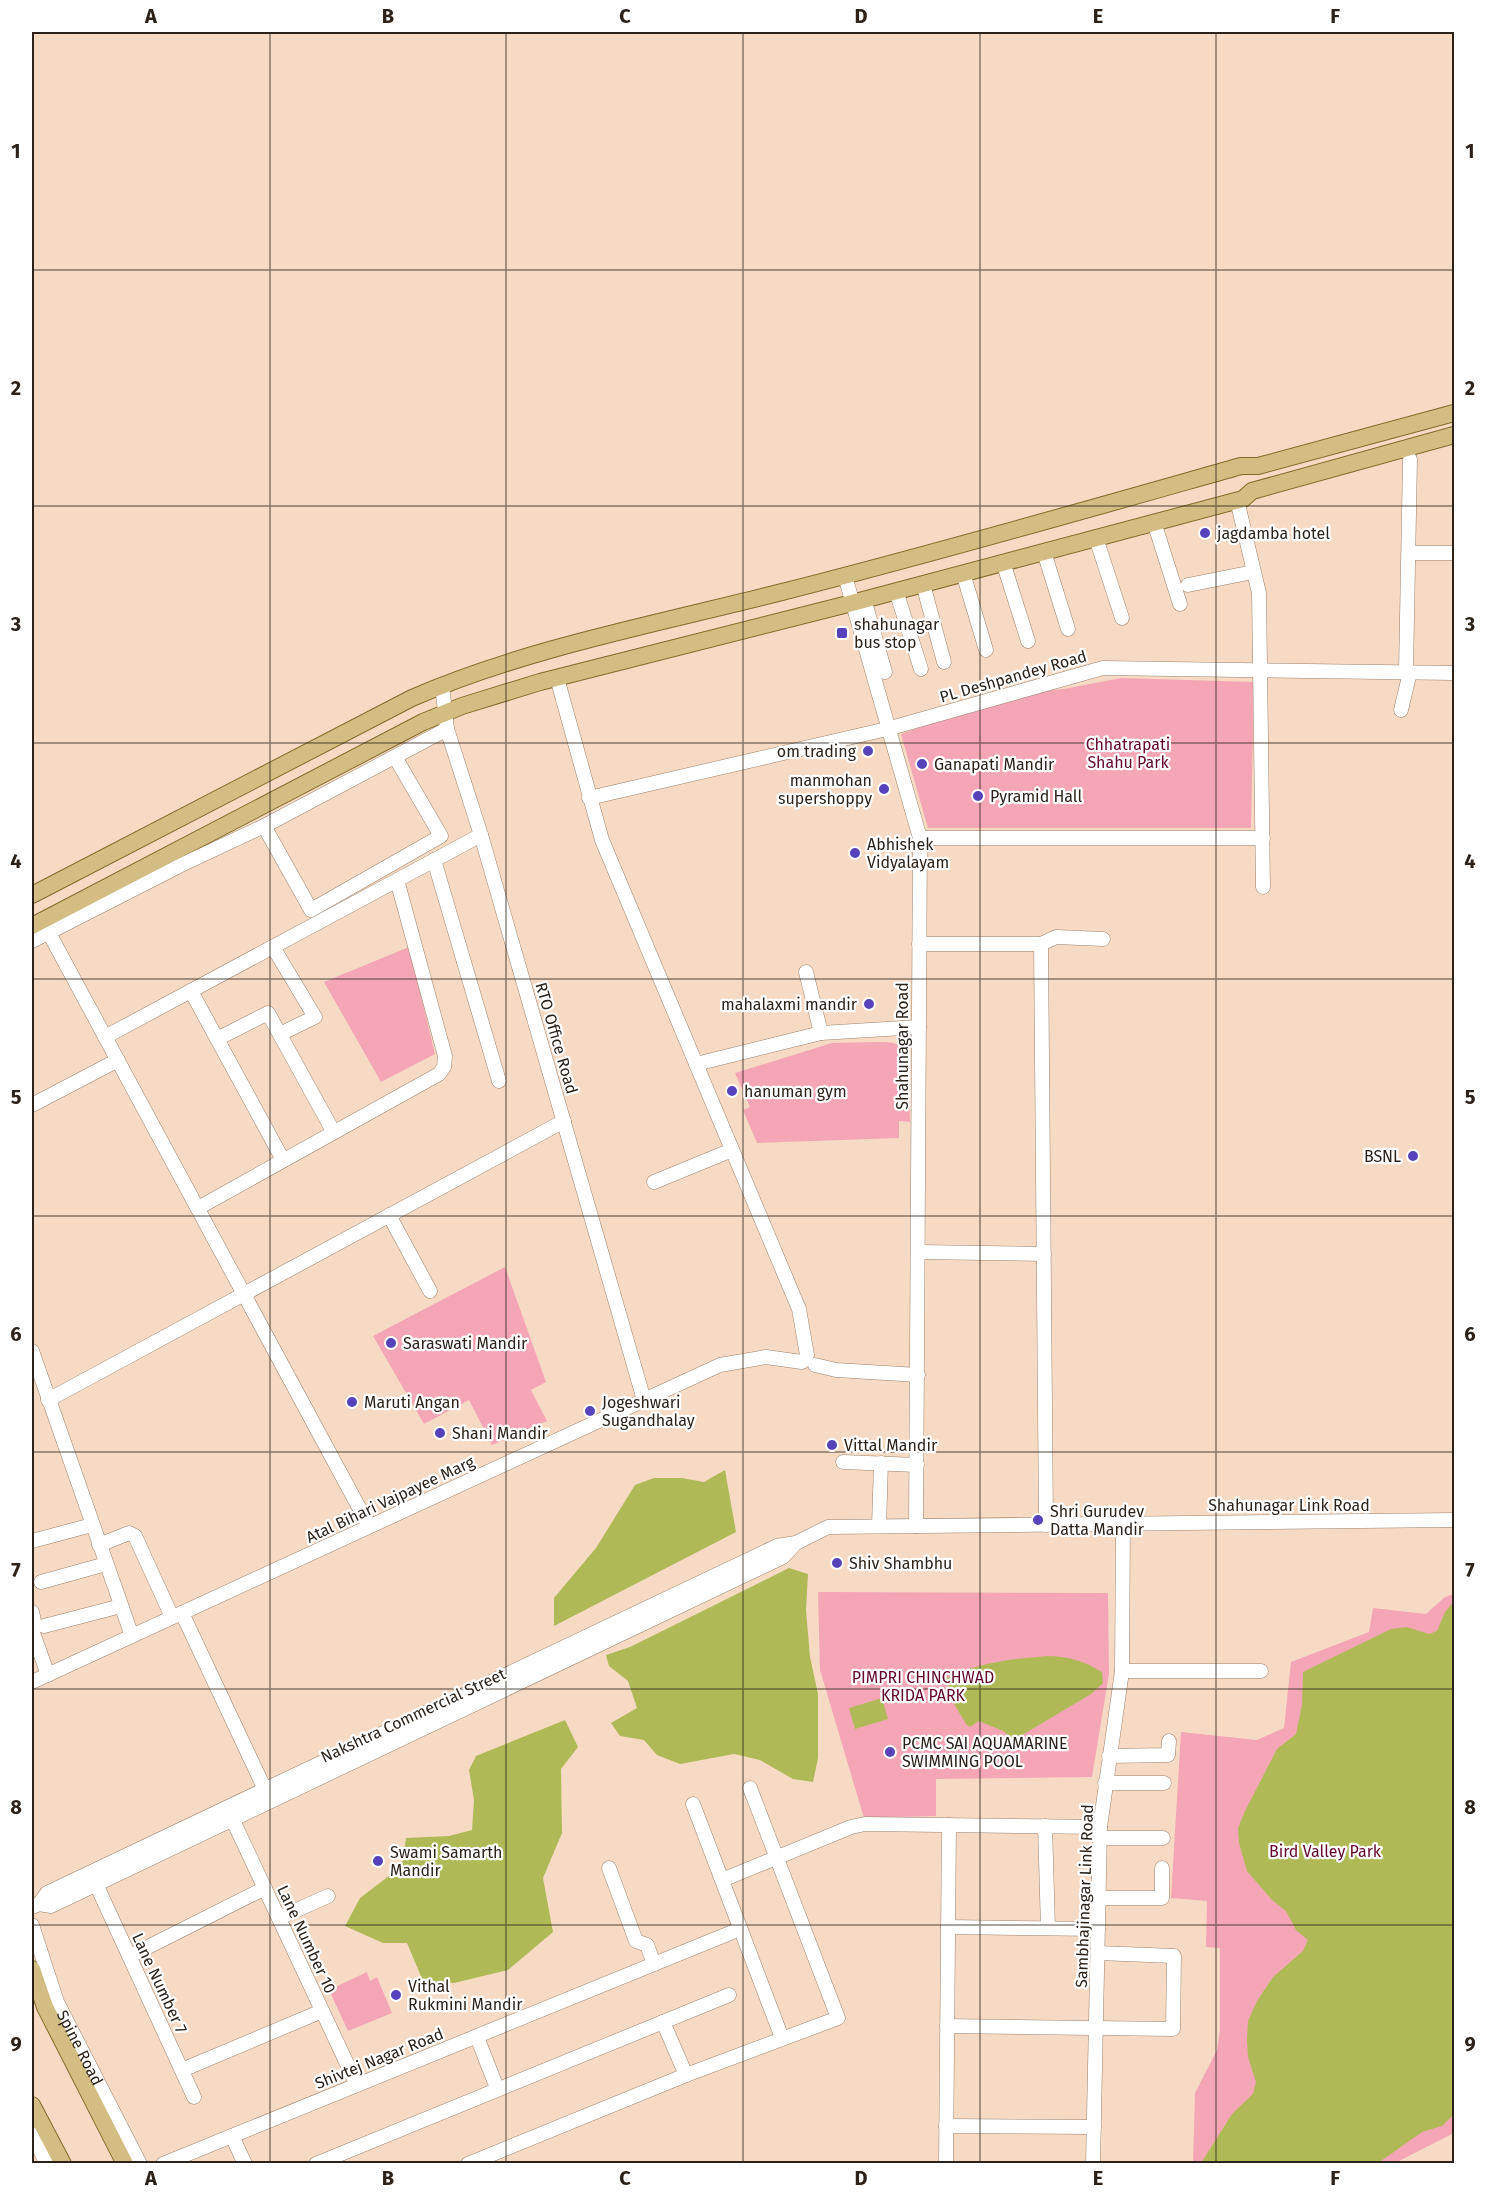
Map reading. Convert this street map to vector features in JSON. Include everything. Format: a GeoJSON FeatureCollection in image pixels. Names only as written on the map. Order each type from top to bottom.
{"type":"FeatureCollection","features":[{"type":"Feature","properties":{"kind":"main road"},"geometry":{"type":"LineString","coordinates":[[1250,466],[1254,458],[1455,405]]}},
{"type":"Feature","properties":{"kind":"main road"},"geometry":{"type":"LineString","coordinates":[[32,895],[442,685],[550,651],[845,576],[1455,413]]}},
{"type":"Feature","properties":{"kind":"main road"},"geometry":{"type":"LineString","coordinates":[[40,926],[445,721],[557,678],[1096,538],[1455,435]]}},
{"type":"Feature","properties":{"kind":"main road"},"geometry":{"type":"LineString","coordinates":[[1244,497],[1256,501],[1455,445]]}},
{"type":"Feature","properties":{"kind":"main road","name":"Spine Road"},"geometry":{"type":"LineString","coordinates":[[32,1969],[45,2007],[125,2163]]}},
{"type":"Feature","properties":{"kind":"main road"},"geometry":{"type":"LineString","coordinates":[[32,2105],[63,2163]]}},
{"type":"Feature","properties":{"kind":"street"},"geometry":{"type":"LineString","coordinates":[[1401,710],[1408,672],[1410,459]]}},
{"type":"Feature","properties":{"kind":"street"},"geometry":{"type":"LineString","coordinates":[[1244,497],[1253,572],[1259,593],[1263,887]]}},
{"type":"Feature","properties":{"kind":"street"},"geometry":{"type":"LineString","coordinates":[[1154,522],[1180,604]]}},
{"type":"Feature","properties":{"kind":"street"},"geometry":{"type":"LineString","coordinates":[[1096,538],[1122,618]]}},
{"type":"Feature","properties":{"kind":"street"},"geometry":{"type":"LineString","coordinates":[[1044,552],[1068,629]]}},
{"type":"Feature","properties":{"kind":"street"},"geometry":{"type":"LineString","coordinates":[[1410,552],[1455,553]]}},
{"type":"Feature","properties":{"kind":"street"},"geometry":{"type":"LineString","coordinates":[[1003,562],[1028,641]]}},
{"type":"Feature","properties":{"kind":"street"},"geometry":{"type":"LineString","coordinates":[[1188,585],[1253,572]]}},
{"type":"Feature","properties":{"kind":"street"},"geometry":{"type":"LineString","coordinates":[[963,573],[986,650]]}},
{"type":"Feature","properties":{"kind":"street","name":"Shahunagar Road"},"geometry":{"type":"LineString","coordinates":[[845,576],[858,601],[887,729],[920,838],[916,1526]]}},
{"type":"Feature","properties":{"kind":"street"},"geometry":{"type":"LineString","coordinates":[[923,584],[944,662]]}},
{"type":"Feature","properties":{"kind":"street"},"geometry":{"type":"LineString","coordinates":[[896,591],[921,669]]}},
{"type":"Feature","properties":{"kind":"street"},"geometry":{"type":"LineString","coordinates":[[858,601],[885,672]]}},
{"type":"Feature","properties":{"kind":"street","name":"PL Deshpandey Road"},"geometry":{"type":"LineString","coordinates":[[589,798],[887,729],[1103,668],[1455,673]]}},
{"type":"Feature","properties":{"kind":"street"},"geometry":{"type":"LineString","coordinates":[[557,678],[602,840],[799,1310],[808,1360]]}},
{"type":"Feature","properties":{"kind":"street","name":"RTO Office Road"},"geometry":{"type":"LineString","coordinates":[[442,685],[445,721],[481,835],[645,1400]]}},
{"type":"Feature","properties":{"kind":"street"},"geometry":{"type":"LineString","coordinates":[[32,941],[40,926],[264,826],[395,757],[445,721]]}},
{"type":"Feature","properties":{"kind":"street"},"geometry":{"type":"LineString","coordinates":[[264,826],[311,910],[441,836],[395,757]]}},
{"type":"Feature","properties":{"kind":"street"},"geometry":{"type":"LineString","coordinates":[[105,1037],[481,835]]}},
{"type":"Feature","properties":{"kind":"street"},"geometry":{"type":"LineString","coordinates":[[920,838],[1263,838]]}},
{"type":"Feature","properties":{"kind":"street"},"geometry":{"type":"LineString","coordinates":[[434,860],[499,1081]]}},
{"type":"Feature","properties":{"kind":"street"},"geometry":{"type":"LineString","coordinates":[[198,1208],[439,1074],[444,1066],[445,1056],[397,880]]}},
{"type":"Feature","properties":{"kind":"street"},"geometry":{"type":"LineString","coordinates":[[40,926],[118,1060],[369,1526]]}},
{"type":"Feature","properties":{"kind":"street"},"geometry":{"type":"LineString","coordinates":[[919,944],[1041,944],[1056,937],[1103,939]]}},
{"type":"Feature","properties":{"kind":"street"},"geometry":{"type":"LineString","coordinates":[[1041,944],[1047,1525]]}},
{"type":"Feature","properties":{"kind":"street"},"geometry":{"type":"LineString","coordinates":[[273,947],[315,1017],[280,1034]]}},
{"type":"Feature","properties":{"kind":"street"},"geometry":{"type":"LineString","coordinates":[[806,972],[821,1033]]}},
{"type":"Feature","properties":{"kind":"street"},"geometry":{"type":"LineString","coordinates":[[191,991],[283,1160]]}},
{"type":"Feature","properties":{"kind":"street"},"geometry":{"type":"LineString","coordinates":[[217,1039],[268,1013],[333,1131]]}},
{"type":"Feature","properties":{"kind":"street"},"geometry":{"type":"LineString","coordinates":[[696,1064],[821,1033],[919,1027]]}},
{"type":"Feature","properties":{"kind":"street"},"geometry":{"type":"LineString","coordinates":[[32,1105],[118,1060]]}},
{"type":"Feature","properties":{"kind":"street"},"geometry":{"type":"LineString","coordinates":[[48,1400],[564,1121]]}},
{"type":"Feature","properties":{"kind":"street"},"geometry":{"type":"LineString","coordinates":[[654,1182],[732,1150]]}},
{"type":"Feature","properties":{"kind":"street"},"geometry":{"type":"LineString","coordinates":[[389,1215],[430,1291]]}},
{"type":"Feature","properties":{"kind":"street"},"geometry":{"type":"LineString","coordinates":[[918,1252],[1044,1254]]}},
{"type":"Feature","properties":{"kind":"street","name":"Atal Bihari Vajpayee Marg"},"geometry":{"type":"LineString","coordinates":[[32,1682],[720,1365],[742,1359],[766,1357],[808,1360],[836,1370],[918,1375]]}},
{"type":"Feature","properties":{"kind":"street"},"geometry":{"type":"LineString","coordinates":[[33,1360],[132,1636]]}},
{"type":"Feature","properties":{"kind":"street"},"geometry":{"type":"LineString","coordinates":[[843,1462],[917,1465]]}},
{"type":"Feature","properties":{"kind":"street"},"geometry":{"type":"LineString","coordinates":[[879,1526],[881,1463]]}},
{"type":"Feature","properties":{"kind":"street","name":"Shahunagar Link Road"},"geometry":{"type":"LineString","coordinates":[[1123,1523],[1455,1520]]}},
{"type":"Feature","properties":{"kind":"street","name":"Nakshtra Commercial Street"},"geometry":{"type":"LineString","coordinates":[[35,1905],[51,1906],[267,1795],[783,1557],[796,1543],[828,1527],[1123,1523]]}},
{"type":"Feature","properties":{"kind":"street","name":"Sambhajinagar Link Road"},"geometry":{"type":"LineString","coordinates":[[1093,2163],[1100,1833],[1122,1671],[1123,1523]]}},
{"type":"Feature","properties":{"kind":"street"},"geometry":{"type":"LineString","coordinates":[[32,1541],[92,1525]]}},
{"type":"Feature","properties":{"kind":"street"},"geometry":{"type":"LineString","coordinates":[[99,1545],[129,1533],[135,1536],[267,1795]]}},
{"type":"Feature","properties":{"kind":"street"},"geometry":{"type":"LineString","coordinates":[[40,1582],[106,1564]]}},
{"type":"Feature","properties":{"kind":"street"},"geometry":{"type":"LineString","coordinates":[[32,1612],[34,1621],[39,1624],[119,1602]]}},
{"type":"Feature","properties":{"kind":"street"},"geometry":{"type":"LineString","coordinates":[[39,1624],[48,1675]]}},
{"type":"Feature","properties":{"kind":"street"},"geometry":{"type":"LineString","coordinates":[[1122,1671],[1260,1671]]}},
{"type":"Feature","properties":{"kind":"street"},"geometry":{"type":"LineString","coordinates":[[1109,1756],[1168,1755],[1169,1741]]}},
{"type":"Feature","properties":{"kind":"street"},"geometry":{"type":"LineString","coordinates":[[1106,1783],[1164,1783]]}},
{"type":"Feature","properties":{"kind":"street"},"geometry":{"type":"LineString","coordinates":[[468,2163],[686,2075],[838,2018],[750,1788]]}},
{"type":"Feature","properties":{"kind":"street"},"geometry":{"type":"LineString","coordinates":[[693,1804],[782,2038]]}},
{"type":"Feature","properties":{"kind":"street","name":"Nakshtra Commercial Street"},"geometry":{"type":"LineString","coordinates":[[35,1905],[47,1893],[230,1813]]}},
{"type":"Feature","properties":{"kind":"street","name":"Lane Number 10"},"geometry":{"type":"LineString","coordinates":[[230,1813],[357,2085]]}},
{"type":"Feature","properties":{"kind":"street"},"geometry":{"type":"LineString","coordinates":[[722,1880],[851,1827],[865,1824],[1045,1826],[1163,1838]]}},
{"type":"Feature","properties":{"kind":"street"},"geometry":{"type":"LineString","coordinates":[[946,2163],[949,1825]]}},
{"type":"Feature","properties":{"kind":"street"},"geometry":{"type":"LineString","coordinates":[[1045,1826],[1048,1928]]}},
{"type":"Feature","properties":{"kind":"street"},"geometry":{"type":"LineString","coordinates":[[609,1868],[636,1941],[647,1945],[654,1964]]}},
{"type":"Feature","properties":{"kind":"street"},"geometry":{"type":"LineString","coordinates":[[1098,1898],[1162,1898],[1162,1868]]}},
{"type":"Feature","properties":{"kind":"street","name":"Lane Number 7"},"geometry":{"type":"LineString","coordinates":[[96,1884],[194,2097]]}},
{"type":"Feature","properties":{"kind":"street"},"geometry":{"type":"LineString","coordinates":[[130,1956],[265,1888]]}},
{"type":"Feature","properties":{"kind":"street"},"geometry":{"type":"LineString","coordinates":[[279,1918],[328,1896]]}},
{"type":"Feature","properties":{"kind":"street","name":"Spine Road"},"geometry":{"type":"LineString","coordinates":[[32,1925],[57,2002],[140,2163]]}},
{"type":"Feature","properties":{"kind":"street"},"geometry":{"type":"LineString","coordinates":[[948,1927],[1098,1929]]}},
{"type":"Feature","properties":{"kind":"street","name":"Shivtej Nagar Road"},"geometry":{"type":"LineString","coordinates":[[163,2163],[740,1929]]}},
{"type":"Feature","properties":{"kind":"street"},"geometry":{"type":"LineString","coordinates":[[947,2026],[1173,2029],[1174,1956],[1098,1953]]}},
{"type":"Feature","properties":{"kind":"street"},"geometry":{"type":"LineString","coordinates":[[316,2163],[729,1995]]}},
{"type":"Feature","properties":{"kind":"street"},"geometry":{"type":"LineString","coordinates":[[182,2070],[322,2011]]}},
{"type":"Feature","properties":{"kind":"street"},"geometry":{"type":"LineString","coordinates":[[663,2022],[686,2075]]}},
{"type":"Feature","properties":{"kind":"street"},"geometry":{"type":"LineString","coordinates":[[477,2037],[497,2088]]}},
{"type":"Feature","properties":{"kind":"street"},"geometry":{"type":"LineString","coordinates":[[946,2126],[1094,2127]]}},
{"type":"Feature","properties":{"kind":"street"},"geometry":{"type":"LineString","coordinates":[[32,2136],[47,2163]]}},
{"type":"Feature","properties":{"kind":"street"},"geometry":{"type":"LineString","coordinates":[[232,2136],[245,2163]]}},
{"type":"Feature","properties":{"kind":"green space","name":"Chhatrapati Shahu Park"},"geometry":{"type":"Polygon","coordinates":[[[1121,678],[1254,682],[1251,828],[928,828],[901,734],[1019,693],[1064,689],[1121,678]]]}},
{"type":"Feature","properties":{"kind":"green space"},"geometry":{"type":"Polygon","coordinates":[[[409,947],[435,1054],[381,1082],[324,982],[409,947]]]}},
{"type":"Feature","properties":{"kind":"green space"},"geometry":{"type":"Polygon","coordinates":[[[832,1043],[897,1044],[908,1053],[910,1122],[899,1121],[899,1138],[757,1143],[743,1110],[750,1107],[735,1073],[832,1043]]]}},
{"type":"Feature","properties":{"kind":"green space"},"geometry":{"type":"Polygon","coordinates":[[[505,1267],[546,1382],[531,1390],[547,1421],[492,1445],[469,1400],[424,1424],[373,1336],[505,1267]]]}},
{"type":"Feature","properties":{"kind":"green space","name":"PIMPRI CHINCHWAD KRIDA PARK"},"geometry":{"type":"Polygon","coordinates":[[[818,1592],[1108,1593],[1109,1674],[1092,1777],[936,1779],[936,1816],[864,1818],[820,1670],[818,1592]]]}},
{"type":"Feature","properties":{"kind":"green space","name":"Bird Valley Park"},"geometry":{"type":"Polygon","coordinates":[[[1454,1594],[1454,2133],[1395,2163],[1193,2163],[1195,2093],[1217,2050],[1220,2030],[1220,1948],[1206,1947],[1207,1901],[1171,1898],[1181,1732],[1257,1740],[1284,1728],[1291,1662],[1369,1632],[1373,1608],[1426,1614],[1445,1597],[1454,1594]]]}},
{"type":"Feature","properties":{"kind":"green space"},"geometry":{"type":"Polygon","coordinates":[[[367,1972],[370,1981],[377,1977],[392,2013],[348,2031],[329,1990],[367,1972]]]}},
{"type":"Feature","properties":{"kind":"shaded area"},"geometry":{"type":"Polygon","coordinates":[[[725,1470],[736,1532],[554,1626],[554,1598],[596,1548],[635,1485],[654,1478],[682,1478],[704,1482],[725,1470]]]}},
{"type":"Feature","properties":{"kind":"shaded area"},"geometry":{"type":"Polygon","coordinates":[[[789,1568],[808,1574],[806,1610],[810,1657],[818,1694],[818,1758],[813,1782],[793,1779],[760,1760],[734,1754],[680,1764],[657,1755],[644,1740],[620,1736],[611,1723],[637,1708],[628,1681],[609,1666],[606,1655],[630,1647],[789,1568]]]}},
{"type":"Feature","properties":{"kind":"shaded area","name":"Bird Valley Park"},"geometry":{"type":"Polygon","coordinates":[[[1454,1601],[1454,2114],[1442,2126],[1422,2132],[1378,2163],[1201,2163],[1232,2114],[1253,2094],[1256,2082],[1248,2057],[1247,2040],[1248,2021],[1257,2001],[1273,1977],[1303,1951],[1308,1940],[1296,1930],[1286,1911],[1272,1900],[1247,1871],[1239,1843],[1238,1828],[1277,1749],[1296,1734],[1302,1705],[1303,1672],[1391,1629],[1407,1627],[1429,1634],[1437,1631],[1445,1612],[1454,1601]]]}},
{"type":"Feature","properties":{"kind":"shaded area"},"geometry":{"type":"Polygon","coordinates":[[[1047,1656],[1069,1658],[1089,1665],[1102,1672],[1103,1683],[1091,1694],[1014,1740],[1003,1731],[979,1721],[970,1727],[966,1724],[947,1692],[952,1690],[943,1680],[994,1663],[1047,1656]]]}},
{"type":"Feature","properties":{"kind":"shaded area"},"geometry":{"type":"Polygon","coordinates":[[[882,1698],[888,1719],[855,1729],[849,1708],[882,1698]]]}},
{"type":"Feature","properties":{"kind":"shaded area"},"geometry":{"type":"Polygon","coordinates":[[[565,1720],[578,1747],[561,1769],[562,1833],[543,1878],[553,1932],[508,1970],[454,1983],[423,1981],[407,1943],[383,1943],[345,1926],[360,1898],[402,1866],[406,1838],[449,1836],[472,1830],[474,1800],[469,1770],[476,1756],[565,1720]]]}},
{"type":"Feature","properties":{"kind":"place","name":"jagdamba hotel"},"geometry":{"type":"Point","coordinates":[1205,533]}},
{"type":"Feature","properties":{"kind":"place","name":"shahunagar bus stop"},"geometry":{"type":"Point","coordinates":[842,633]}},
{"type":"Feature","properties":{"kind":"place","name":"om trading"},"geometry":{"type":"Point","coordinates":[868,751]}},
{"type":"Feature","properties":{"kind":"place","name":"Ganapati Mandir"},"geometry":{"type":"Point","coordinates":[922,764]}},
{"type":"Feature","properties":{"kind":"place","name":"manmohan supershoppy"},"geometry":{"type":"Point","coordinates":[884,789]}},
{"type":"Feature","properties":{"kind":"place","name":"Pyramid Hall"},"geometry":{"type":"Point","coordinates":[978,796]}},
{"type":"Feature","properties":{"kind":"place","name":"Abhishek Vidyalayam"},"geometry":{"type":"Point","coordinates":[855,853]}},
{"type":"Feature","properties":{"kind":"place","name":"mahalaxmi mandir"},"geometry":{"type":"Point","coordinates":[869,1004]}},
{"type":"Feature","properties":{"kind":"place","name":"hanuman gym"},"geometry":{"type":"Point","coordinates":[732,1091]}},
{"type":"Feature","properties":{"kind":"place","name":"BSNL"},"geometry":{"type":"Point","coordinates":[1413,1156]}},
{"type":"Feature","properties":{"kind":"place","name":"Saraswati Mandir"},"geometry":{"type":"Point","coordinates":[391,1343]}},
{"type":"Feature","properties":{"kind":"place","name":"Maruti Angan"},"geometry":{"type":"Point","coordinates":[352,1402]}},
{"type":"Feature","properties":{"kind":"place","name":"Jogeshwari Sugandhalay"},"geometry":{"type":"Point","coordinates":[590,1411]}},
{"type":"Feature","properties":{"kind":"place","name":"Shani Mandir"},"geometry":{"type":"Point","coordinates":[440,1433]}},
{"type":"Feature","properties":{"kind":"place","name":"Vittal Mandir"},"geometry":{"type":"Point","coordinates":[832,1445]}},
{"type":"Feature","properties":{"kind":"place","name":"Shri Gurudev Datta Mandir"},"geometry":{"type":"Point","coordinates":[1038,1520]}},
{"type":"Feature","properties":{"kind":"place","name":"Shiv Shambhu"},"geometry":{"type":"Point","coordinates":[837,1563]}},
{"type":"Feature","properties":{"kind":"place","name":"PCMC SAI AQUAMARINE SWIMMING POOL"},"geometry":{"type":"Point","coordinates":[890,1752]}},
{"type":"Feature","properties":{"kind":"place","name":"Swami Samarth Mandir"},"geometry":{"type":"Point","coordinates":[378,1861]}},
{"type":"Feature","properties":{"kind":"place","name":"Vithal Rukmini Mandir"},"geometry":{"type":"Point","coordinates":[396,1995]}}]}
